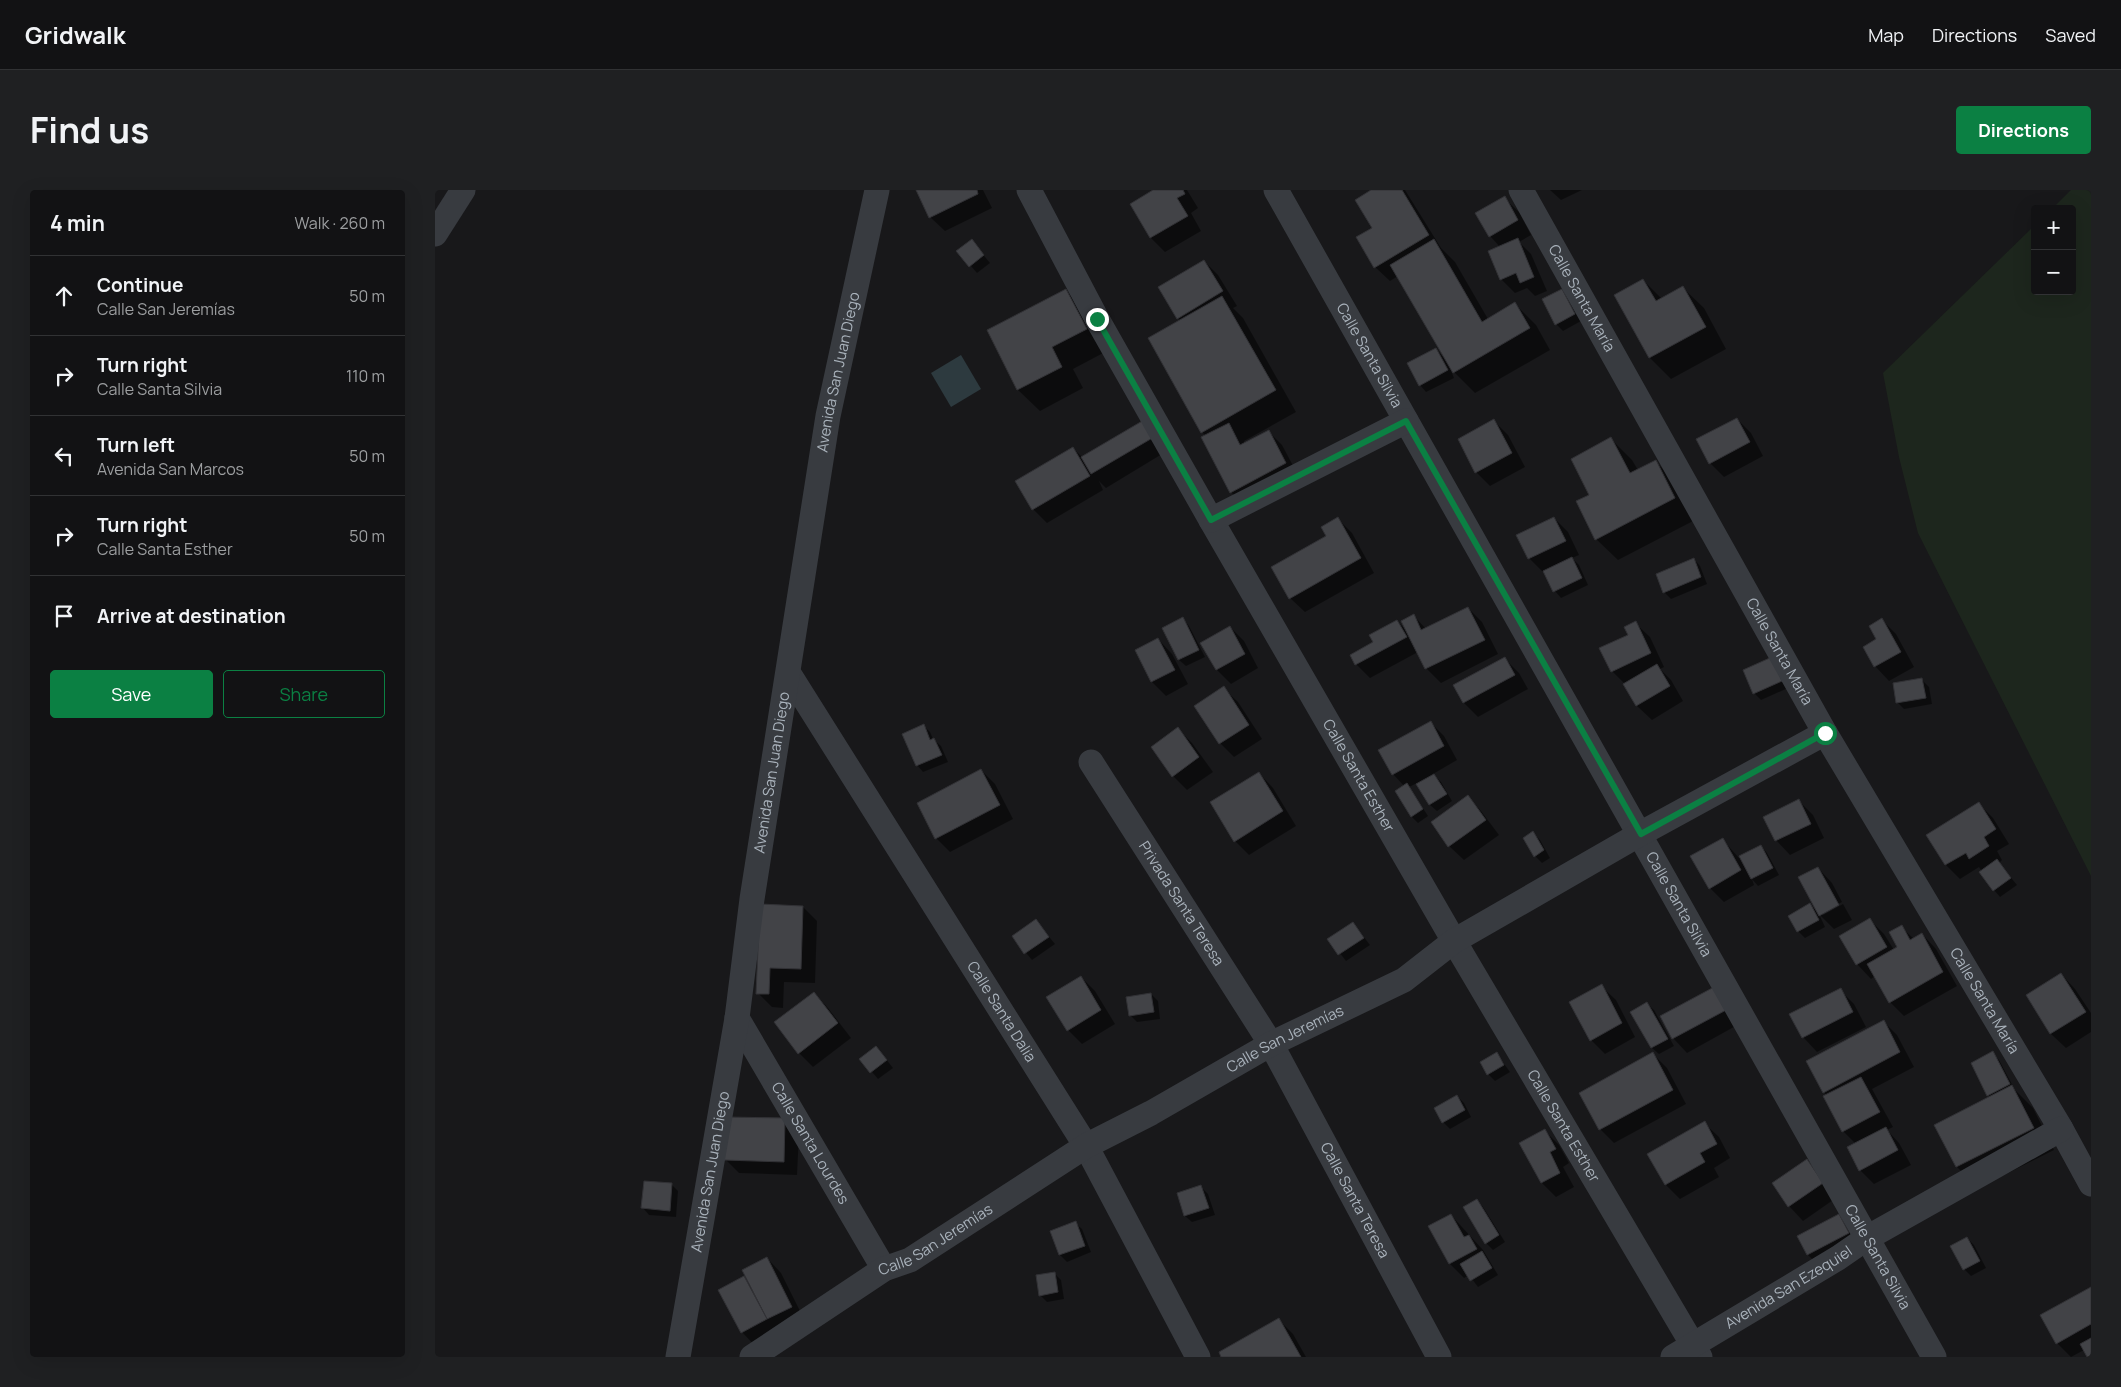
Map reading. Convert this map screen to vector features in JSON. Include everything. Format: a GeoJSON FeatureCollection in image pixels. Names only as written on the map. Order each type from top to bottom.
{"type":"FeatureCollection","features":[{"type":"Feature","properties":{"kind":"street"},"geometry":{"type":"LineString","coordinates":[[435,234],[463,190]]}},
{"type":"Feature","properties":{"kind":"street","name":"Avenida San Juan Diego"},"geometry":{"type":"LineString","coordinates":[[678,1357],[737,1018],[752,899],[789,674],[828,416],[877,190]]}},
{"type":"Feature","properties":{"kind":"street","name":"Calle Santa Esther"},"geometry":{"type":"LineString","coordinates":[[1029,190],[1097,319],[1211,520],[1689,1353]]}},
{"type":"Feature","properties":{"kind":"street","name":"Calle Santa Silvia"},"geometry":{"type":"LineString","coordinates":[[1276,190],[1641,834],[1934,1357]]}},
{"type":"Feature","properties":{"kind":"street","name":"Calle Santa María"},"geometry":{"type":"LineString","coordinates":[[1521,190],[1825,733],[2061,1129],[2091,1184]]}},
{"type":"Feature","properties":{"kind":"street"},"geometry":{"type":"LineString","coordinates":[[1211,520],[1406,421]]}},
{"type":"Feature","properties":{"kind":"street","name":"Calle Santa Dalia"},"geometry":{"type":"LineString","coordinates":[[789,674],[1086,1146],[1198,1357]]}},
{"type":"Feature","properties":{"kind":"street","name":"Calle San Jeremías"},"geometry":{"type":"LineString","coordinates":[[752,1357],[884,1269],[910,1260],[1086,1146],[1151,1114],[1271,1044],[1404,980],[1454,941],[1641,834],[1825,733]]}},
{"type":"Feature","properties":{"kind":"street","name":"Privada Santa Teresa"},"geometry":{"type":"LineString","coordinates":[[1091,762],[1271,1044]]}},
{"type":"Feature","properties":{"kind":"street","name":"Calle Santa Lourdes"},"geometry":{"type":"LineString","coordinates":[[737,1018],[884,1269]]}},
{"type":"Feature","properties":{"kind":"street","name":"Calle Santa Teresa"},"geometry":{"type":"LineString","coordinates":[[1271,1044],[1439,1357]]}},
{"type":"Feature","properties":{"kind":"street","name":"Avenida San Ezequiel"},"geometry":{"type":"LineString","coordinates":[[1689,1353],[1867,1238],[2061,1129]]}},
{"type":"Feature","properties":{"kind":"shaded area"},"geometry":{"type":"Polygon","coordinates":[[[2071,190],[2091,190],[2091,876],[1918,533],[1899,457],[1883,373],[2031,229],[2031,295],[2076,295],[2076,205],[2056,205],[2071,190]]]}},
{"type":"Feature","properties":{"kind":"shaded area"},"geometry":{"type":"Polygon","coordinates":[[[961,355],[981,389],[951,407],[931,373],[961,355]]]}},
{"type":"Feature","properties":{"kind":"building"},"geometry":{"type":"Polygon","coordinates":[[[916,190],[977,190],[978,194],[929,218],[916,190]]]}},
{"type":"Feature","properties":{"kind":"building"},"geometry":{"type":"Polygon","coordinates":[[[1153,190],[1183,190],[1185,194],[1177,198],[1188,216],[1150,238],[1130,204],[1153,190]]]}},
{"type":"Feature","properties":{"kind":"building"},"geometry":{"type":"Polygon","coordinates":[[[1371,190],[1402,190],[1429,235],[1374,268],[1356,237],[1372,228],[1355,200],[1371,190]]]}},
{"type":"Feature","properties":{"kind":"building"},"geometry":{"type":"Polygon","coordinates":[[[1505,196],[1518,220],[1489,237],[1475,213],[1505,196]]]}},
{"type":"Feature","properties":{"kind":"building"},"geometry":{"type":"Polygon","coordinates":[[[1518,238],[1534,277],[1520,283],[1516,273],[1500,280],[1488,251],[1518,238]]]}},
{"type":"Feature","properties":{"kind":"building"},"geometry":{"type":"Polygon","coordinates":[[[972,239],[984,255],[969,267],[956,251],[972,239]]]}},
{"type":"Feature","properties":{"kind":"building"},"geometry":{"type":"Polygon","coordinates":[[[1434,239],[1482,322],[1515,302],[1530,328],[1453,373],[1390,265],[1434,239]]]}},
{"type":"Feature","properties":{"kind":"building"},"geometry":{"type":"Polygon","coordinates":[[[1204,260],[1223,291],[1177,319],[1158,287],[1204,260]]]}},
{"type":"Feature","properties":{"kind":"building"},"geometry":{"type":"Polygon","coordinates":[[[1643,279],[1656,301],[1683,286],[1706,327],[1649,358],[1614,295],[1643,279]]]}},
{"type":"Feature","properties":{"kind":"building"},"geometry":{"type":"Polygon","coordinates":[[[1066,289],[1087,329],[1052,347],[1062,367],[1017,390],[987,330],[1066,289]]]}},
{"type":"Feature","properties":{"kind":"building"},"geometry":{"type":"Polygon","coordinates":[[[1562,289],[1575,314],[1555,325],[1542,299],[1562,289]]]}},
{"type":"Feature","properties":{"kind":"building"},"geometry":{"type":"Polygon","coordinates":[[[1222,296],[1276,390],[1201,433],[1148,338],[1222,296]]]}},
{"type":"Feature","properties":{"kind":"building"},"geometry":{"type":"Polygon","coordinates":[[[1436,348],[1448,370],[1419,386],[1407,363],[1436,348]]]}},
{"type":"Feature","properties":{"kind":"building"},"geometry":{"type":"Polygon","coordinates":[[[1737,418],[1750,442],[1709,464],[1696,439],[1737,418]]]}},
{"type":"Feature","properties":{"kind":"building"},"geometry":{"type":"Polygon","coordinates":[[[1494,419],[1512,453],[1475,473],[1458,439],[1494,419]]]}},
{"type":"Feature","properties":{"kind":"building"},"geometry":{"type":"Polygon","coordinates":[[[1144,420],[1154,437],[1091,474],[1081,457],[1144,420]]]}},
{"type":"Feature","properties":{"kind":"building"},"geometry":{"type":"Polygon","coordinates":[[[1229,423],[1240,445],[1269,430],[1286,463],[1230,493],[1201,437],[1229,423]]]}},
{"type":"Feature","properties":{"kind":"building"},"geometry":{"type":"Polygon","coordinates":[[[1611,437],[1630,473],[1656,460],[1675,498],[1595,540],[1576,501],[1589,495],[1571,459],[1611,437]]]}},
{"type":"Feature","properties":{"kind":"building"},"geometry":{"type":"Polygon","coordinates":[[[1073,447],[1090,476],[1032,510],[1015,481],[1073,447]]]}},
{"type":"Feature","properties":{"kind":"building"},"geometry":{"type":"Polygon","coordinates":[[[1338,517],[1361,558],[1289,599],[1271,567],[1326,536],[1321,527],[1338,517]]]}},
{"type":"Feature","properties":{"kind":"building"},"geometry":{"type":"Polygon","coordinates":[[[1554,517],[1566,541],[1528,559],[1516,535],[1554,517]]]}},
{"type":"Feature","properties":{"kind":"building"},"geometry":{"type":"Polygon","coordinates":[[[1572,557],[1582,578],[1553,592],[1543,571],[1572,557]]]}},
{"type":"Feature","properties":{"kind":"building"},"geometry":{"type":"Polygon","coordinates":[[[1694,558],[1701,577],[1663,593],[1656,574],[1694,558]]]}},
{"type":"Feature","properties":{"kind":"building"},"geometry":{"type":"Polygon","coordinates":[[[1468,607],[1485,640],[1425,669],[1401,621],[1414,614],[1421,630],[1468,607]]]}},
{"type":"Feature","properties":{"kind":"building"},"geometry":{"type":"Polygon","coordinates":[[[1183,617],[1199,650],[1178,660],[1162,628],[1183,617]]]}},
{"type":"Feature","properties":{"kind":"building"},"geometry":{"type":"Polygon","coordinates":[[[1882,618],[1901,652],[1874,667],[1863,647],[1876,639],[1869,626],[1882,618]]]}},
{"type":"Feature","properties":{"kind":"building"},"geometry":{"type":"Polygon","coordinates":[[[1397,620],[1407,637],[1355,665],[1350,655],[1373,642],[1369,635],[1397,620]]]}},
{"type":"Feature","properties":{"kind":"building"},"geometry":{"type":"Polygon","coordinates":[[[1636,621],[1651,653],[1611,672],[1599,648],[1628,635],[1624,627],[1636,621]]]}},
{"type":"Feature","properties":{"kind":"building"},"geometry":{"type":"Polygon","coordinates":[[[1230,626],[1245,654],[1216,670],[1200,643],[1230,626]]]}},
{"type":"Feature","properties":{"kind":"building"},"geometry":{"type":"Polygon","coordinates":[[[1158,638],[1175,670],[1151,682],[1135,650],[1158,638]]]}},
{"type":"Feature","properties":{"kind":"building"},"geometry":{"type":"Polygon","coordinates":[[[1505,657],[1515,675],[1463,703],[1453,685],[1505,657]]]}},
{"type":"Feature","properties":{"kind":"building"},"geometry":{"type":"Polygon","coordinates":[[[1772,657],[1782,681],[1753,694],[1743,670],[1772,657]]]}},
{"type":"Feature","properties":{"kind":"building"},"geometry":{"type":"Polygon","coordinates":[[[1657,664],[1670,686],[1636,706],[1623,684],[1657,664]]]}},
{"type":"Feature","properties":{"kind":"building"},"geometry":{"type":"Polygon","coordinates":[[[1922,678],[1926,698],[1896,703],[1893,683],[1922,678]]]}},
{"type":"Feature","properties":{"kind":"building"},"geometry":{"type":"Polygon","coordinates":[[[1224,686],[1249,725],[1219,744],[1194,706],[1224,686]]]}},
{"type":"Feature","properties":{"kind":"building"},"geometry":{"type":"Polygon","coordinates":[[[1431,721],[1444,746],[1392,775],[1378,750],[1431,721]]]}},
{"type":"Feature","properties":{"kind":"building"},"geometry":{"type":"Polygon","coordinates":[[[924,724],[930,740],[934,738],[942,755],[916,766],[902,734],[924,724]]]}},
{"type":"Feature","properties":{"kind":"building"},"geometry":{"type":"Polygon","coordinates":[[[1178,727],[1199,757],[1172,777],[1151,747],[1178,727]]]}},
{"type":"Feature","properties":{"kind":"building"},"geometry":{"type":"Polygon","coordinates":[[[981,769],[1000,805],[935,839],[917,803],[981,769]]]}},
{"type":"Feature","properties":{"kind":"building"},"geometry":{"type":"Polygon","coordinates":[[[1259,772],[1283,811],[1234,842],[1210,802],[1259,772]]]}},
{"type":"Feature","properties":{"kind":"building"},"geometry":{"type":"Polygon","coordinates":[[[1434,774],[1447,794],[1429,805],[1416,784],[1434,774]]]}},
{"type":"Feature","properties":{"kind":"building"},"geometry":{"type":"Polygon","coordinates":[[[1407,783],[1423,809],[1411,817],[1395,791],[1407,783]]]}},
{"type":"Feature","properties":{"kind":"building"},"geometry":{"type":"Polygon","coordinates":[[[1468,795],[1486,820],[1448,847],[1431,822],[1468,795]]]}},
{"type":"Feature","properties":{"kind":"building"},"geometry":{"type":"Polygon","coordinates":[[[1799,799],[1811,824],[1775,841],[1763,817],[1799,799]]]}},
{"type":"Feature","properties":{"kind":"building"},"geometry":{"type":"Polygon","coordinates":[[[1979,802],[1996,829],[1984,837],[1989,846],[1969,859],[1966,853],[1945,865],[1926,835],[1979,802]]]}},
{"type":"Feature","properties":{"kind":"building"},"geometry":{"type":"Polygon","coordinates":[[[1533,831],[1544,850],[1534,857],[1523,838],[1533,831]]]}},
{"type":"Feature","properties":{"kind":"building"},"geometry":{"type":"Polygon","coordinates":[[[1723,838],[1741,870],[1709,889],[1690,856],[1723,838]]]}},
{"type":"Feature","properties":{"kind":"building"},"geometry":{"type":"Polygon","coordinates":[[[1761,845],[1773,868],[1751,879],[1739,856],[1761,845]]]}},
{"type":"Feature","properties":{"kind":"building"},"geometry":{"type":"Polygon","coordinates":[[[1997,859],[2011,878],[1993,891],[1979,872],[1997,859]]]}},
{"type":"Feature","properties":{"kind":"building"},"geometry":{"type":"Polygon","coordinates":[[[1818,867],[1839,905],[1819,916],[1798,877],[1818,867]]]}},
{"type":"Feature","properties":{"kind":"building"},"geometry":{"type":"Polygon","coordinates":[[[1810,903],[1819,920],[1797,932],[1788,916],[1810,903]]]}},
{"type":"Feature","properties":{"kind":"building"},"geometry":{"type":"Polygon","coordinates":[[[760,904],[803,906],[801,969],[770,968],[769,994],[756,994],[760,904]]]}},
{"type":"Feature","properties":{"kind":"building"},"geometry":{"type":"Polygon","coordinates":[[[1870,918],[1887,947],[1856,965],[1839,936],[1870,918]]]}},
{"type":"Feature","properties":{"kind":"building"},"geometry":{"type":"Polygon","coordinates":[[[1036,919],[1049,937],[1024,954],[1012,936],[1036,919]]]}},
{"type":"Feature","properties":{"kind":"building"},"geometry":{"type":"Polygon","coordinates":[[[1353,922],[1364,938],[1338,955],[1327,939],[1353,922]]]}},
{"type":"Feature","properties":{"kind":"building"},"geometry":{"type":"Polygon","coordinates":[[[1902,925],[1910,940],[1922,933],[1943,972],[1889,1003],[1867,964],[1897,947],[1889,932],[1902,925]]]}},
{"type":"Feature","properties":{"kind":"building"},"geometry":{"type":"Polygon","coordinates":[[[2061,973],[2086,1012],[2050,1034],[2026,995],[2061,973]]]}},
{"type":"Feature","properties":{"kind":"building"},"geometry":{"type":"Polygon","coordinates":[[[1081,976],[1101,1010],[1067,1031],[1046,997],[1081,976]]]}},
{"type":"Feature","properties":{"kind":"building"},"geometry":{"type":"Polygon","coordinates":[[[1602,984],[1622,1023],[1590,1041],[1569,1002],[1602,984]]]}},
{"type":"Feature","properties":{"kind":"building"},"geometry":{"type":"Polygon","coordinates":[[[1716,986],[1728,1009],[1672,1039],[1660,1016],[1716,986]]]}},
{"type":"Feature","properties":{"kind":"building"},"geometry":{"type":"Polygon","coordinates":[[[1841,988],[1853,1012],[1802,1038],[1789,1014],[1841,988]]]}},
{"type":"Feature","properties":{"kind":"building"},"geometry":{"type":"Polygon","coordinates":[[[814,992],[838,1023],[798,1054],[774,1022],[814,992]]]}},
{"type":"Feature","properties":{"kind":"building"},"geometry":{"type":"Polygon","coordinates":[[[1151,993],[1154,1012],[1129,1016],[1126,997],[1151,993]]]}},
{"type":"Feature","properties":{"kind":"building"},"geometry":{"type":"Polygon","coordinates":[[[1647,1002],[1668,1039],[1651,1048],[1630,1012],[1647,1002]]]}},
{"type":"Feature","properties":{"kind":"building"},"geometry":{"type":"Polygon","coordinates":[[[1884,1020],[1900,1052],[1823,1093],[1806,1061],[1884,1020]]]}},
{"type":"Feature","properties":{"kind":"building"},"geometry":{"type":"Polygon","coordinates":[[[876,1046],[887,1060],[870,1073],[859,1059],[876,1046]]]}},
{"type":"Feature","properties":{"kind":"building"},"geometry":{"type":"Polygon","coordinates":[[[1993,1051],[2010,1084],[1987,1096],[1971,1063],[1993,1051]]]}},
{"type":"Feature","properties":{"kind":"building"},"geometry":{"type":"Polygon","coordinates":[[[1497,1052],[1504,1065],[1487,1075],[1480,1062],[1497,1052]]]}},
{"type":"Feature","properties":{"kind":"building"},"geometry":{"type":"Polygon","coordinates":[[[1653,1052],[1673,1090],[1599,1130],[1579,1093],[1653,1052]]]}},
{"type":"Feature","properties":{"kind":"building"},"geometry":{"type":"Polygon","coordinates":[[[1861,1077],[1880,1112],[1842,1132],[1823,1096],[1861,1077]]]}},
{"type":"Feature","properties":{"kind":"building"},"geometry":{"type":"Polygon","coordinates":[[[2012,1085],[2034,1128],[1956,1167],[1934,1125],[2012,1085]]]}},
{"type":"Feature","properties":{"kind":"building"},"geometry":{"type":"Polygon","coordinates":[[[1457,1095],[1465,1110],[1442,1123],[1434,1108],[1457,1095]]]}},
{"type":"Feature","properties":{"kind":"building"},"geometry":{"type":"Polygon","coordinates":[[[725,1117],[785,1118],[784,1162],[724,1160],[725,1117]]]}},
{"type":"Feature","properties":{"kind":"building"},"geometry":{"type":"Polygon","coordinates":[[[1705,1121],[1717,1144],[1700,1153],[1705,1162],[1665,1185],[1647,1154],[1705,1121]]]}},
{"type":"Feature","properties":{"kind":"building"},"geometry":{"type":"Polygon","coordinates":[[[1886,1127],[1898,1150],[1859,1171],[1847,1147],[1886,1127]]]}},
{"type":"Feature","properties":{"kind":"building"},"geometry":{"type":"Polygon","coordinates":[[[1545,1129],[1556,1149],[1550,1152],[1560,1173],[1541,1183],[1519,1143],[1545,1129]]]}},
{"type":"Feature","properties":{"kind":"building"},"geometry":{"type":"Polygon","coordinates":[[[1807,1159],[1823,1183],[1788,1207],[1772,1183],[1807,1159]]]}},
{"type":"Feature","properties":{"kind":"building"},"geometry":{"type":"Polygon","coordinates":[[[644,1181],[672,1183],[670,1211],[641,1208],[644,1181]]]}},
{"type":"Feature","properties":{"kind":"building"},"geometry":{"type":"Polygon","coordinates":[[[1201,1185],[1209,1208],[1184,1216],[1177,1193],[1201,1185]]]}},
{"type":"Feature","properties":{"kind":"building"},"geometry":{"type":"Polygon","coordinates":[[[1477,1199],[1499,1235],[1485,1244],[1463,1207],[1477,1199]]]}},
{"type":"Feature","properties":{"kind":"building"},"geometry":{"type":"Polygon","coordinates":[[[1451,1214],[1464,1237],[1469,1235],[1477,1249],[1449,1264],[1428,1226],[1451,1214]]]}},
{"type":"Feature","properties":{"kind":"building"},"geometry":{"type":"Polygon","coordinates":[[[1839,1214],[1849,1233],[1807,1255],[1797,1236],[1839,1214]]]}},
{"type":"Feature","properties":{"kind":"building"},"geometry":{"type":"Polygon","coordinates":[[[1076,1221],[1085,1246],[1059,1255],[1050,1231],[1076,1221]]]}},
{"type":"Feature","properties":{"kind":"building"},"geometry":{"type":"Polygon","coordinates":[[[1967,1237],[1980,1261],[1963,1270],[1950,1246],[1967,1237]]]}},
{"type":"Feature","properties":{"kind":"building"},"geometry":{"type":"Polygon","coordinates":[[[1482,1251],[1492,1268],[1470,1281],[1460,1264],[1482,1251]]]}},
{"type":"Feature","properties":{"kind":"building"},"geometry":{"type":"Polygon","coordinates":[[[767,1257],[792,1307],[767,1319],[742,1270],[767,1257]]]}},
{"type":"Feature","properties":{"kind":"building"},"geometry":{"type":"Polygon","coordinates":[[[1055,1272],[1058,1292],[1039,1296],[1036,1275],[1055,1272]]]}},
{"type":"Feature","properties":{"kind":"building"},"geometry":{"type":"Polygon","coordinates":[[[744,1276],[767,1319],[741,1333],[718,1290],[744,1276]]]}},
{"type":"Feature","properties":{"kind":"building"},"geometry":{"type":"Polygon","coordinates":[[[2091,1287],[2091,1324],[2056,1344],[2040,1315],[2091,1287]]]}},
{"type":"Feature","properties":{"kind":"building"},"geometry":{"type":"Polygon","coordinates":[[[1279,1318],[1301,1357],[1221,1357],[1219,1352],[1279,1318]]]}},
{"type":"Feature","properties":{"kind":"building"},"geometry":{"type":"Polygon","coordinates":[[[2091,1338],[2091,1357],[2087,1357],[2080,1344],[2091,1338]]]}},
{"type":"Feature","properties":{"kind":"route"},"geometry":{"type":"LineString","coordinates":[[1097,319],[1211,520],[1406,421],[1641,834],[1825,733]]}}]}
